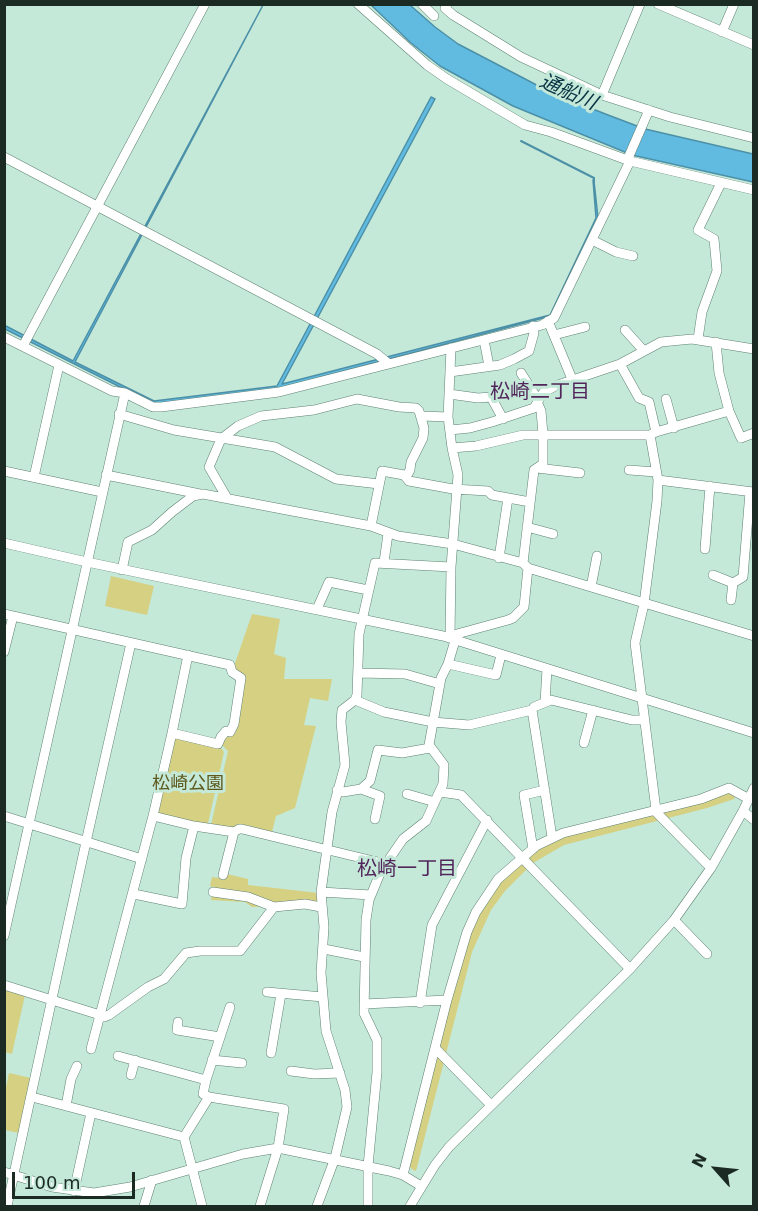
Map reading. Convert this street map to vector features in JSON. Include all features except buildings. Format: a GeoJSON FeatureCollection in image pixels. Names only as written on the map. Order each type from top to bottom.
{"type":"FeatureCollection","features":[{"type":"Feature","properties":{"kind":"street"},"geometry":{"type":"LineString","coordinates":[[23,346],[205,4]]}},
{"type":"Feature","properties":{"kind":"street"},"geometry":{"type":"LineString","coordinates":[[358,4],[398,41],[447,79],[525,124],[629,158],[753,190]]}},
{"type":"Feature","properties":{"kind":"street"},"geometry":{"type":"LineString","coordinates":[[422,4],[434,16]]}},
{"type":"Feature","properties":{"kind":"street"},"geometry":{"type":"LineString","coordinates":[[447,4],[445,8],[453,15],[521,57],[647,115],[753,138]]}},
{"type":"Feature","properties":{"kind":"street"},"geometry":{"type":"LineString","coordinates":[[602,94],[640,4]]}},
{"type":"Feature","properties":{"kind":"street"},"geometry":{"type":"LineString","coordinates":[[658,4],[753,45]]}},
{"type":"Feature","properties":{"kind":"street"},"geometry":{"type":"LineString","coordinates":[[722,32],[734,4]]}},
{"type":"Feature","properties":{"kind":"street"},"geometry":{"type":"LineString","coordinates":[[4,337],[112,392],[125,393],[153,407],[161,407],[279,392],[548,321],[554,318],[592,240],[647,115]]}},
{"type":"Feature","properties":{"kind":"street"},"geometry":{"type":"LineString","coordinates":[[4,157],[381,357],[389,364]]}},
{"type":"Feature","properties":{"kind":"street"},"geometry":{"type":"LineString","coordinates":[[698,339],[702,312],[717,271],[714,238],[698,230],[721,183]]}},
{"type":"Feature","properties":{"kind":"street"},"geometry":{"type":"LineString","coordinates":[[592,240],[616,252],[633,256]]}},
{"type":"Feature","properties":{"kind":"street"},"geometry":{"type":"LineString","coordinates":[[548,321],[572,379]]}},
{"type":"Feature","properties":{"kind":"street"},"geometry":{"type":"LineString","coordinates":[[450,372],[500,365],[529,351],[534,333],[533,326]]}},
{"type":"Feature","properties":{"kind":"street"},"geometry":{"type":"LineString","coordinates":[[554,335],[585,327]]}},
{"type":"Feature","properties":{"kind":"street"},"geometry":{"type":"LineString","coordinates":[[625,330],[644,351]]}},
{"type":"Feature","properties":{"kind":"street"},"geometry":{"type":"LineString","coordinates":[[484,339],[489,366]]}},
{"type":"Feature","properties":{"kind":"street"},"geometry":{"type":"LineString","coordinates":[[450,430],[470,428],[534,408],[555,386],[620,364],[661,342],[698,339],[753,349]]}},
{"type":"Feature","properties":{"kind":"street"},"geometry":{"type":"LineString","coordinates":[[716,342],[719,373],[729,411],[741,438],[753,433]]}},
{"type":"Feature","properties":{"kind":"street"},"geometry":{"type":"LineString","coordinates":[[368,1206],[368,1166],[377,1072],[377,1040],[364,1013],[366,920],[371,894],[381,871],[404,839],[426,821],[443,784],[444,765],[429,745],[440,684],[448,664],[452,639],[451,567],[458,475],[448,417],[451,348]]}},
{"type":"Feature","properties":{"kind":"street"},"geometry":{"type":"LineString","coordinates":[[34,477],[59,364]]}},
{"type":"Feature","properties":{"kind":"street"},"geometry":{"type":"LineString","coordinates":[[620,364],[639,398],[649,402],[657,476],[644,604],[635,643],[655,810],[711,868]]}},
{"type":"Feature","properties":{"kind":"street"},"geometry":{"type":"LineString","coordinates":[[452,639],[457,634],[508,620],[524,607],[527,526],[534,470],[543,464],[543,434],[538,402],[521,373]]}},
{"type":"Feature","properties":{"kind":"street"},"geometry":{"type":"LineString","coordinates":[[4,936],[125,393]]}},
{"type":"Feature","properties":{"kind":"street"},"geometry":{"type":"LineString","coordinates":[[449,394],[478,398],[491,397],[503,419]]}},
{"type":"Feature","properties":{"kind":"street"},"geometry":{"type":"LineString","coordinates":[[227,498],[209,466],[221,439],[238,426],[261,416],[314,410],[357,399],[416,408],[422,416],[423,438],[406,477]]}},
{"type":"Feature","properties":{"kind":"street"},"geometry":{"type":"LineString","coordinates":[[666,399],[674,428]]}},
{"type":"Feature","properties":{"kind":"street"},"geometry":{"type":"LineString","coordinates":[[452,448],[476,446],[523,435],[653,434],[729,411]]}},
{"type":"Feature","properties":{"kind":"street"},"geometry":{"type":"LineString","coordinates":[[119,414],[161,427],[275,447],[336,479],[379,484]]}},
{"type":"Feature","properties":{"kind":"street"},"geometry":{"type":"LineString","coordinates":[[422,416],[448,417]]}},
{"type":"Feature","properties":{"kind":"street"},"geometry":{"type":"LineString","coordinates":[[537,468],[580,473]]}},
{"type":"Feature","properties":{"kind":"street"},"geometry":{"type":"LineString","coordinates":[[629,470],[752,492],[743,577],[733,582],[713,575]]}},
{"type":"Feature","properties":{"kind":"street"},"geometry":{"type":"LineString","coordinates":[[4,471],[102,492]]}},
{"type":"Feature","properties":{"kind":"street"},"geometry":{"type":"LineString","coordinates":[[371,526],[382,471],[406,477],[409,481],[457,489],[488,491],[492,495],[530,502]]}},
{"type":"Feature","properties":{"kind":"street"},"geometry":{"type":"LineString","coordinates":[[106,475],[371,526],[388,534],[453,544],[753,636]]}},
{"type":"Feature","properties":{"kind":"street"},"geometry":{"type":"LineString","coordinates":[[705,549],[710,486]]}},
{"type":"Feature","properties":{"kind":"street"},"geometry":{"type":"LineString","coordinates":[[122,570],[128,542],[152,530],[193,496],[203,494]]}},
{"type":"Feature","properties":{"kind":"street"},"geometry":{"type":"LineString","coordinates":[[500,558],[508,498]]}},
{"type":"Feature","properties":{"kind":"street"},"geometry":{"type":"LineString","coordinates":[[527,526],[553,534]]}},
{"type":"Feature","properties":{"kind":"street"},"geometry":{"type":"LineString","coordinates":[[384,562],[388,534]]}},
{"type":"Feature","properties":{"kind":"street"},"geometry":{"type":"LineString","coordinates":[[4,543],[452,639],[753,733]]}},
{"type":"Feature","properties":{"kind":"street"},"geometry":{"type":"LineString","coordinates":[[591,587],[597,556]]}},
{"type":"Feature","properties":{"kind":"street"},"geometry":{"type":"LineString","coordinates":[[317,1206],[335,1158],[347,1107],[345,1090],[326,1031],[321,974],[324,949],[321,892],[337,790],[345,765],[342,710],[355,700],[359,634],[375,562],[451,567]]}},
{"type":"Feature","properties":{"kind":"street"},"geometry":{"type":"LineString","coordinates":[[317,609],[329,582],[368,590]]}},
{"type":"Feature","properties":{"kind":"street"},"geometry":{"type":"LineString","coordinates":[[731,600],[733,582]]}},
{"type":"Feature","properties":{"kind":"street"},"geometry":{"type":"LineString","coordinates":[[4,652],[9,615],[230,664],[232,672],[242,678],[234,724],[230,732],[226,731],[218,744],[172,733]]}},
{"type":"Feature","properties":{"kind":"street"},"geometry":{"type":"LineString","coordinates":[[7,1206],[9,1174],[32,1097],[86,842],[132,643]]}},
{"type":"Feature","properties":{"kind":"street"},"geometry":{"type":"LineString","coordinates":[[448,664],[496,675],[501,654]]}},
{"type":"Feature","properties":{"kind":"street"},"geometry":{"type":"LineString","coordinates":[[91,1049],[134,894],[188,656]]}},
{"type":"Feature","properties":{"kind":"street"},"geometry":{"type":"LineString","coordinates":[[545,702],[547,669]]}},
{"type":"Feature","properties":{"kind":"street"},"geometry":{"type":"LineString","coordinates":[[358,673],[405,674],[440,684]]}},
{"type":"Feature","properties":{"kind":"street"},"geometry":{"type":"LineString","coordinates":[[355,700],[384,712],[433,722],[469,725],[532,710],[545,702],[557,700],[632,720],[644,720]]}},
{"type":"Feature","properties":{"kind":"street"},"geometry":{"type":"LineString","coordinates":[[532,710],[552,837]]}},
{"type":"Feature","properties":{"kind":"street"},"geometry":{"type":"LineString","coordinates":[[584,743],[593,710]]}},
{"type":"Feature","properties":{"kind":"street"},"geometry":{"type":"LineString","coordinates":[[361,789],[370,781],[378,750],[402,753],[430,748]]}},
{"type":"Feature","properties":{"kind":"street"},"geometry":{"type":"LineString","coordinates":[[410,1206],[421,1186],[449,1147],[630,969],[674,920],[711,868],[743,811],[753,788]]}},
{"type":"Feature","properties":{"kind":"street"},"geometry":{"type":"LineString","coordinates":[[337,790],[343,792],[361,789],[380,796],[375,819]]}},
{"type":"Feature","properties":{"kind":"street"},"geometry":{"type":"LineString","coordinates":[[403,1175],[447,1000],[471,921],[492,887],[522,856],[552,837],[701,799],[729,789],[749,799]]}},
{"type":"Feature","properties":{"kind":"street"},"geometry":{"type":"LineString","coordinates":[[532,849],[524,795],[545,790]]}},
{"type":"Feature","properties":{"kind":"street"},"geometry":{"type":"LineString","coordinates":[[440,792],[461,795],[630,969]]}},
{"type":"Feature","properties":{"kind":"street"},"geometry":{"type":"LineString","coordinates":[[407,794],[435,802]]}},
{"type":"Feature","properties":{"kind":"street"},"geometry":{"type":"LineString","coordinates":[[743,811],[753,820]]}},
{"type":"Feature","properties":{"kind":"street"},"geometry":{"type":"LineString","coordinates":[[4,816],[142,859]]}},
{"type":"Feature","properties":{"kind":"street"},"geometry":{"type":"LineString","coordinates":[[153,816],[194,826],[234,832]]}},
{"type":"Feature","properties":{"kind":"street"},"geometry":{"type":"LineString","coordinates":[[420,1003],[432,925],[487,820]]}},
{"type":"Feature","properties":{"kind":"street"},"geometry":{"type":"LineString","coordinates":[[134,894],[182,904],[186,858],[194,826]]}},
{"type":"Feature","properties":{"kind":"street"},"geometry":{"type":"LineString","coordinates":[[223,875],[234,832],[239,828],[386,864]]}},
{"type":"Feature","properties":{"kind":"street"},"geometry":{"type":"LineString","coordinates":[[213,892],[248,897],[274,907],[305,904],[321,907]]}},
{"type":"Feature","properties":{"kind":"street"},"geometry":{"type":"LineString","coordinates":[[321,892],[371,894]]}},
{"type":"Feature","properties":{"kind":"street"},"geometry":{"type":"LineString","coordinates":[[4,985],[104,1017],[148,987],[164,979],[186,953],[240,951],[274,907]]}},
{"type":"Feature","properties":{"kind":"street"},"geometry":{"type":"LineString","coordinates":[[674,920],[707,954]]}},
{"type":"Feature","properties":{"kind":"street"},"geometry":{"type":"LineString","coordinates":[[324,949],[364,957]]}},
{"type":"Feature","properties":{"kind":"street"},"geometry":{"type":"LineString","coordinates":[[267,992],[323,997]]}},
{"type":"Feature","properties":{"kind":"street"},"geometry":{"type":"LineString","coordinates":[[271,1053],[281,994]]}},
{"type":"Feature","properties":{"kind":"street"},"geometry":{"type":"LineString","coordinates":[[364,1005],[447,1000]]}},
{"type":"Feature","properties":{"kind":"street"},"geometry":{"type":"LineString","coordinates":[[230,1007],[203,1094],[209,1097],[284,1109],[278,1148],[260,1206]]}},
{"type":"Feature","properties":{"kind":"street"},"geometry":{"type":"LineString","coordinates":[[178,1022],[177,1030],[220,1037]]}},
{"type":"Feature","properties":{"kind":"street"},"geometry":{"type":"LineString","coordinates":[[435,1048],[491,1105]]}},
{"type":"Feature","properties":{"kind":"street"},"geometry":{"type":"LineString","coordinates":[[118,1056],[206,1080]]}},
{"type":"Feature","properties":{"kind":"street"},"geometry":{"type":"LineString","coordinates":[[131,1075],[135,1060]]}},
{"type":"Feature","properties":{"kind":"street"},"geometry":{"type":"LineString","coordinates":[[212,1060],[242,1063]]}},
{"type":"Feature","properties":{"kind":"street"},"geometry":{"type":"LineString","coordinates":[[66,1106],[71,1078],[77,1066]]}},
{"type":"Feature","properties":{"kind":"street"},"geometry":{"type":"LineString","coordinates":[[291,1071],[314,1074],[340,1073]]}},
{"type":"Feature","properties":{"kind":"street"},"geometry":{"type":"LineString","coordinates":[[32,1097],[184,1137]]}},
{"type":"Feature","properties":{"kind":"street"},"geometry":{"type":"LineString","coordinates":[[202,1206],[184,1137],[209,1097]]}},
{"type":"Feature","properties":{"kind":"street"},"geometry":{"type":"LineString","coordinates":[[74,1191],[91,1113]]}},
{"type":"Feature","properties":{"kind":"street"},"geometry":{"type":"LineString","coordinates":[[9,1174],[74,1191],[94,1193],[115,1190],[243,1154],[278,1148],[335,1158],[403,1175],[421,1186]]}},
{"type":"Feature","properties":{"kind":"street"},"geometry":{"type":"LineString","coordinates":[[144,1206],[152,1180]]}},
{"type":"Feature","properties":{"kind":"green space"},"geometry":{"type":"Polygon","coordinates":[[[111,576],[154,586],[147,615],[105,606],[111,576]]]}},
{"type":"Feature","properties":{"kind":"green space"},"geometry":{"type":"Polygon","coordinates":[[[252,614],[280,619],[274,654],[286,658],[284,679],[332,679],[328,701],[310,698],[304,725],[316,726],[295,808],[276,816],[272,832],[211,825],[228,751],[222,745],[226,737],[235,734],[245,675],[233,669],[252,614]]]}},
{"type":"Feature","properties":{"kind":"green space","name":"松崎公園"},"geometry":{"type":"Polygon","coordinates":[[[172,733],[218,744],[224,752],[207,828],[153,816],[172,733]]]}},
{"type":"Feature","properties":{"kind":"green space"},"geometry":{"type":"Polygon","coordinates":[[[729,793],[736,796],[734,799],[564,845],[533,863],[505,891],[491,910],[472,952],[416,1171],[413,1170],[409,1166],[465,941],[492,889],[530,854],[564,835],[729,793]]]}},
{"type":"Feature","properties":{"kind":"green space"},"geometry":{"type":"Polygon","coordinates":[[[227,874],[248,879],[248,885],[319,893],[320,904],[252,907],[245,902],[211,900],[212,877],[226,879],[227,874]]]}},
{"type":"Feature","properties":{"kind":"green space"},"geometry":{"type":"Polygon","coordinates":[[[5,989],[25,995],[12,1054],[5,1052],[5,989]]]}},
{"type":"Feature","properties":{"kind":"green space"},"geometry":{"type":"Polygon","coordinates":[[[9,1073],[31,1078],[19,1133],[5,1130],[5,1092],[9,1073]]]}},
{"type":"Feature","properties":{"kind":"water"},"geometry":{"type":"Polygon","coordinates":[[[263,5],[75,362],[154,401],[277,386],[431,97],[435,99],[282,384],[550,315],[596,218],[593,180],[598,218],[551,316],[276,389],[154,404],[5,329],[4,325],[73,361],[263,5]]]}},
{"type":"Feature","properties":{"kind":"water"},"geometry":{"type":"Polygon","coordinates":[[[371,5],[410,5],[458,44],[552,93],[608,115],[645,129],[753,154],[753,182],[632,155],[513,106],[440,66],[411,43],[371,5]]]}},
{"type":"Feature","properties":{"kind":"waterway"},"geometry":{"type":"LineString","coordinates":[[521,141],[594,178],[594,181]]}},
{"type":"Feature","properties":{"kind":"district","name":"松崎二丁目"},"geometry":{"type":"Point","coordinates":[540,393]}},
{"type":"Feature","properties":{"kind":"district","name":"松崎一丁目"},"geometry":{"type":"Point","coordinates":[407,870]}},
{"type":"Feature","properties":{"kind":"water label","name":"通船川"},"geometry":{"type":"Point","coordinates":[568,93]}}]}
